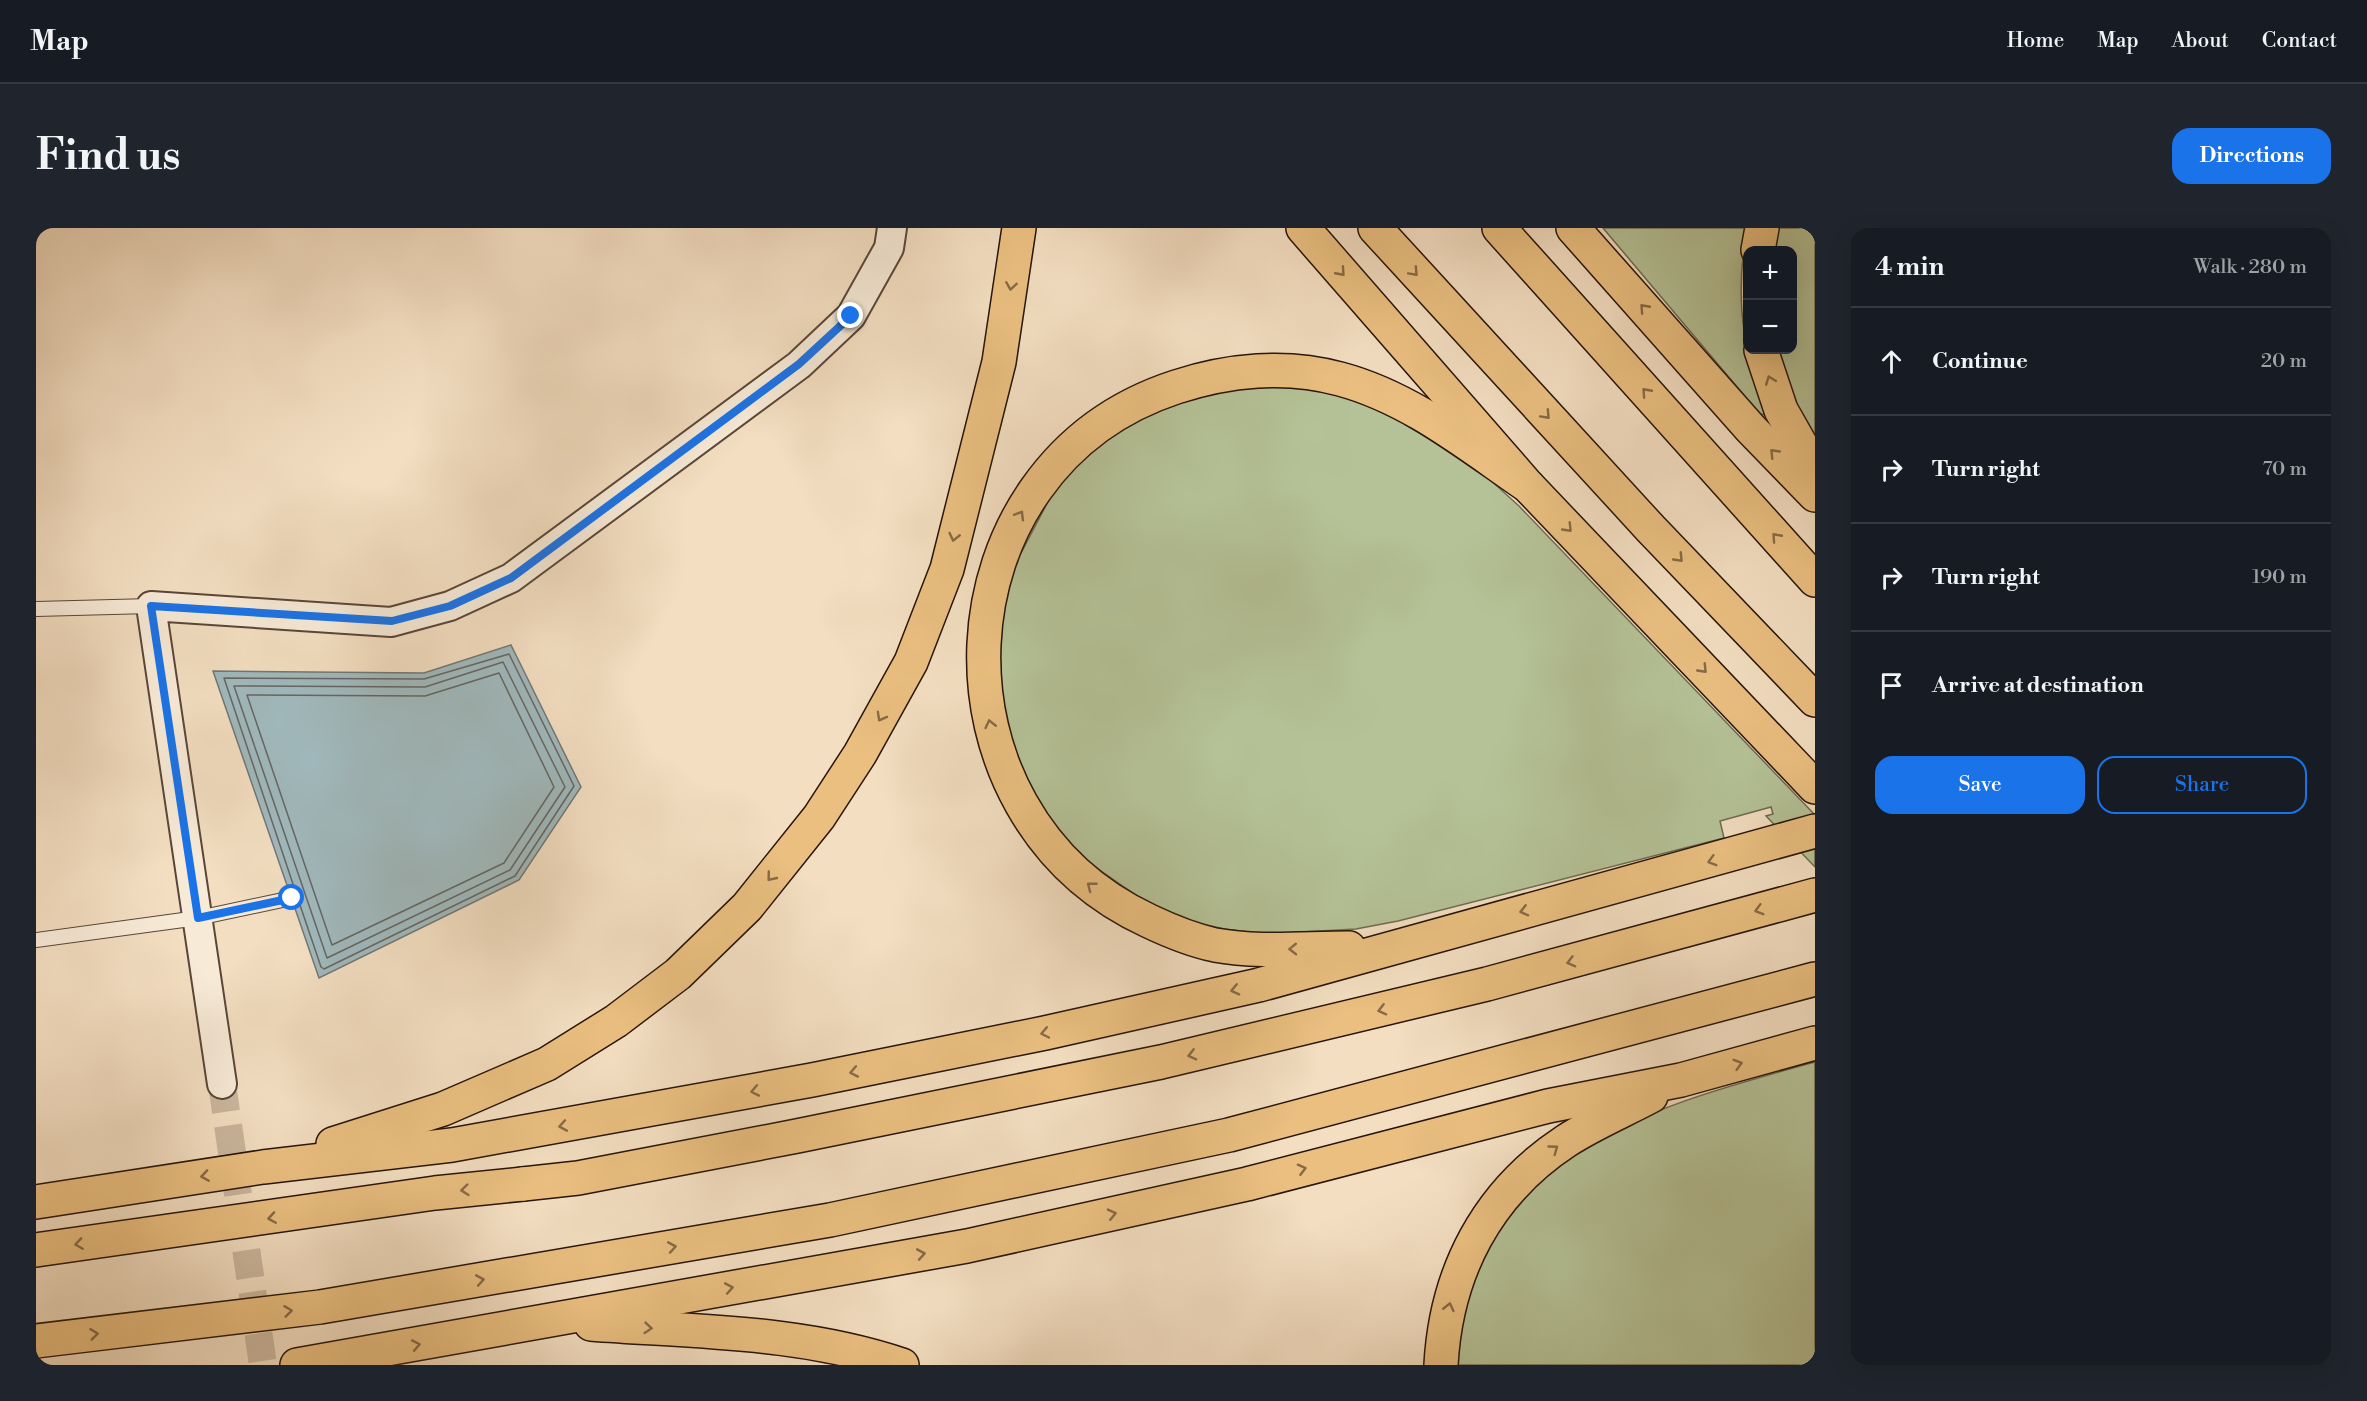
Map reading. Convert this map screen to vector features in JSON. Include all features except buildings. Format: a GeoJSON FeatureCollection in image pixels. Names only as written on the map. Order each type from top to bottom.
{"type":"FeatureCollection","features":[{"type":"Feature","properties":{"kind":"main road"},"geometry":{"type":"LineString","coordinates":[[263,1167],[443,1109],[547,1064],[616,1021],[678,974],[754,898],[819,817],[860,754],[911,662],[947,568],[999,362],[1019,228]]}},
{"type":"Feature","properties":{"kind":"main road"},"geometry":{"type":"LineString","coordinates":[[1303,228],[1436,377],[1528,486],[1815,787]]}},
{"type":"Feature","properties":{"kind":"main road"},"geometry":{"type":"LineString","coordinates":[[1375,228],[1643,520],[1815,700]]}},
{"type":"Feature","properties":{"kind":"main road"},"geometry":{"type":"LineString","coordinates":[[1498,228],[1815,580]]}},
{"type":"Feature","properties":{"kind":"main road"},"geometry":{"type":"LineString","coordinates":[[1573,228],[1751,429],[1815,495]]}},
{"type":"Feature","properties":{"kind":"main road"},"geometry":{"type":"LineString","coordinates":[[1759,246],[1762,228]]}},
{"type":"Feature","properties":{"kind":"main road"},"geometry":{"type":"LineString","coordinates":[[1762,354],[1781,410],[1815,470]]}},
{"type":"Feature","properties":{"kind":"main road"},"geometry":{"type":"LineString","coordinates":[[1393,947],[1254,949],[1215,945],[1187,937],[1130,912],[1079,876],[1036,828],[1016,797],[992,733],[985,703],[983,650],[986,612],[995,573],[1014,525],[1030,498],[1071,451],[1090,434],[1135,403],[1200,379],[1238,372],[1277,371],[1318,375],[1378,390],[1413,407],[1528,486]]}},
{"type":"Feature","properties":{"kind":"main road"},"geometry":{"type":"LineString","coordinates":[[36,1202],[263,1167],[452,1145],[812,1080],[1045,1033],[1259,985],[1802,835]]}},
{"type":"Feature","properties":{"kind":"main road"},"geometry":{"type":"LineString","coordinates":[[36,1250],[435,1193],[578,1178],[797,1136],[1161,1062],[1487,984],[1815,895]]}},
{"type":"Feature","properties":{"kind":"main road"},"geometry":{"type":"LineString","coordinates":[[36,1341],[320,1307],[830,1220],[1230,1135],[1815,979]]}},
{"type":"Feature","properties":{"kind":"main road"},"geometry":{"type":"LineString","coordinates":[[297,1365],[966,1246],[1247,1184],[1548,1106],[1681,1080],[1815,1043]]}},
{"type":"Feature","properties":{"kind":"main road"},"geometry":{"type":"LineString","coordinates":[[1441,1365],[1448,1308],[1463,1261],[1473,1238],[1504,1194],[1520,1176],[1567,1140],[1681,1080]]}},
{"type":"Feature","properties":{"kind":"main road"},"geometry":{"type":"LineString","coordinates":[[548,1320],[682,1331],[743,1333],[863,1352],[902,1365]]}},
{"type":"Feature","properties":{"kind":"street"},"geometry":{"type":"LineString","coordinates":[[222,1084],[151,606],[392,621],[450,606],[511,578],[799,364],[851,316],[889,248],[892,228]]}},
{"type":"Feature","properties":{"kind":"lane"},"geometry":{"type":"LineString","coordinates":[[36,609],[151,606]]}},
{"type":"Feature","properties":{"kind":"lane"},"geometry":{"type":"LineString","coordinates":[[36,940],[198,918],[292,898]]}},
{"type":"Feature","properties":{"kind":"green space"},"geometry":{"type":"Polygon","coordinates":[[[1603,228],[1747,228],[1743,246],[1741,279],[1743,354],[1748,354],[1766,415],[1760,414],[1603,228]]]}},
{"type":"Feature","properties":{"kind":"green space"},"geometry":{"type":"Polygon","coordinates":[[[1776,228],[1815,228],[1815,443],[1793,400],[1777,354],[1797,354],[1797,246],[1773,246],[1776,228]]]}},
{"type":"Feature","properties":{"kind":"green space"},"geometry":{"type":"Polygon","coordinates":[[[1286,385],[1327,390],[1386,409],[1477,468],[1519,506],[1815,815],[1815,867],[1766,816],[1773,814],[1771,807],[1720,821],[1724,838],[1398,921],[1356,929],[1265,934],[1224,929],[1185,920],[1150,905],[1081,857],[1039,805],[1011,747],[996,657],[1010,574],[1052,494],[1080,462],[1115,434],[1162,408],[1217,391],[1286,385]]]}},
{"type":"Feature","properties":{"kind":"green space"},"geometry":{"type":"Polygon","coordinates":[[[1815,1062],[1815,1365],[1456,1365],[1469,1293],[1495,1235],[1531,1189],[1577,1152],[1629,1123],[1688,1100],[1815,1062]]]}},
{"type":"Feature","properties":{"kind":"water"},"geometry":{"type":"Polygon","coordinates":[[[511,645],[581,787],[519,880],[319,978],[213,671],[424,673],[511,645]]]}},
{"type":"Feature","properties":{"kind":"tunnel"},"geometry":{"type":"LineString","coordinates":[[222,1084],[263,1365]]}},
{"type":"Feature","properties":{"kind":"route"},"geometry":{"type":"LineString","coordinates":[[292,898],[198,918],[151,606],[392,621],[450,606],[511,578],[799,364],[851,316]]}}]}
